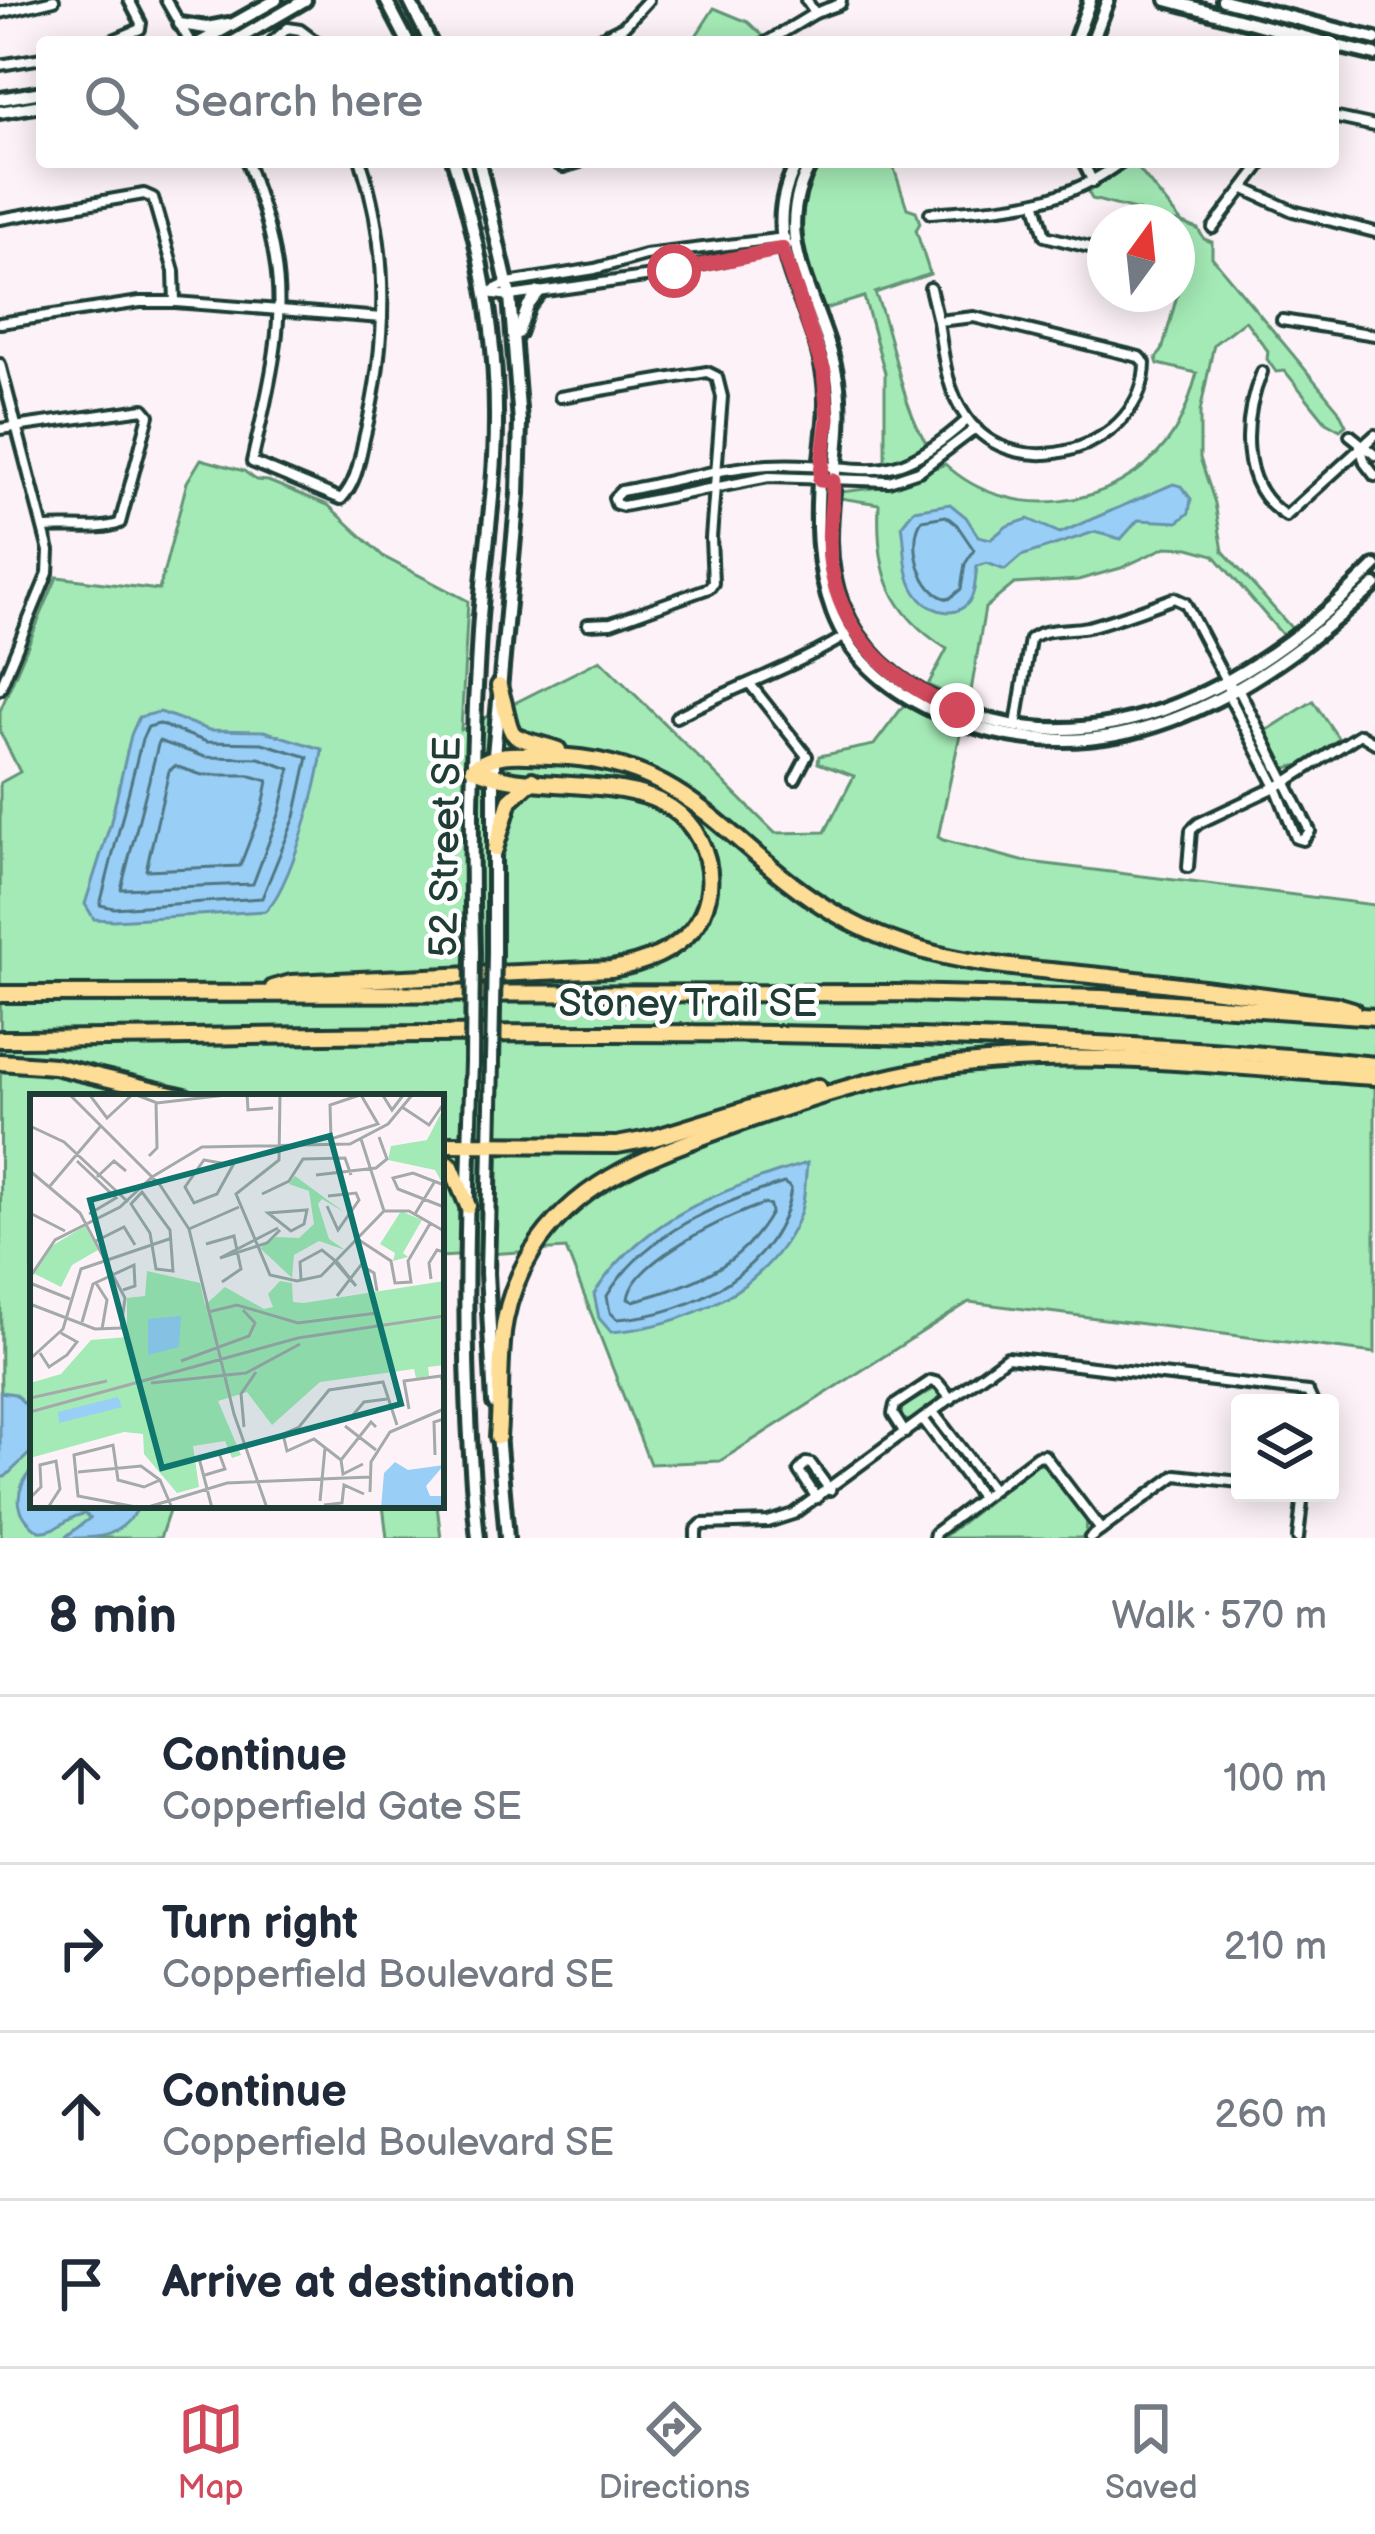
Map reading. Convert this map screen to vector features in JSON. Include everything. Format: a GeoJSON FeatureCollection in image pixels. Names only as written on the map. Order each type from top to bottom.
{"type":"FeatureCollection","features":[{"type":"Feature","properties":{"kind":"highway"},"geometry":{"type":"LineString","coordinates":[[499,686],[515,738],[574,756]]}},
{"type":"Feature","properties":{"kind":"highway"},"geometry":{"type":"LineString","coordinates":[[473,768],[494,754],[574,756],[606,760],[662,780],[836,914],[884,939],[939,957],[1336,1005],[1375,1017]]}},
{"type":"Feature","properties":{"kind":"highway"},"geometry":{"type":"LineString","coordinates":[[257,993],[291,982],[610,969],[657,957],[682,941],[700,920],[710,895],[710,869],[704,847],[672,810],[637,794],[597,784],[494,778],[473,768]]}},
{"type":"Feature","properties":{"kind":"highway"},"geometry":{"type":"LineString","coordinates":[[495,849],[510,800],[532,780]]}},
{"type":"Feature","properties":{"kind":"highway","name":"Stoney Trail SE"},"geometry":{"type":"LineString","coordinates":[[0,994],[899,993],[1102,998],[1375,1017]]}},
{"type":"Feature","properties":{"kind":"highway","name":"Stoney Trail SE"},"geometry":{"type":"LineString","coordinates":[[0,1039],[916,1035],[1118,1043],[1375,1065]]}},
{"type":"Feature","properties":{"kind":"highway"},"geometry":{"type":"LineString","coordinates":[[444,1144],[617,1145],[810,1089],[934,1069],[1077,1060],[1375,1077]]}},
{"type":"Feature","properties":{"kind":"highway"},"geometry":{"type":"LineString","coordinates":[[0,1062],[54,1066],[172,1094]]}},
{"type":"Feature","properties":{"kind":"highway"},"geometry":{"type":"LineString","coordinates":[[498,1437],[500,1335],[512,1293],[548,1229],[590,1188],[652,1155],[757,1116],[934,1069]]}},
{"type":"Feature","properties":{"kind":"highway"},"geometry":{"type":"LineString","coordinates":[[444,1162],[451,1166],[468,1205]]}},
{"type":"Feature","properties":{"kind":"main road"},"geometry":{"type":"LineString","coordinates":[[212,36],[275,0]]}},
{"type":"Feature","properties":{"kind":"main road"},"geometry":{"type":"LineString","coordinates":[[243,36],[305,0]]}},
{"type":"Feature","properties":{"kind":"main road"},"geometry":{"type":"LineString","coordinates":[[386,0],[404,36]]}},
{"type":"Feature","properties":{"kind":"main road"},"geometry":{"type":"LineString","coordinates":[[412,0],[427,36]]}},
{"type":"Feature","properties":{"kind":"main road"},"geometry":{"type":"LineString","coordinates":[[1094,36],[1108,0]]}},
{"type":"Feature","properties":{"kind":"main road"},"geometry":{"type":"LineString","coordinates":[[1167,0],[1301,36]]}},
{"type":"Feature","properties":{"kind":"main road"},"geometry":{"type":"LineString","coordinates":[[1223,0],[1375,39]]}},
{"type":"Feature","properties":{"kind":"main road"},"geometry":{"type":"LineString","coordinates":[[1077,36],[1087,3]]}},
{"type":"Feature","properties":{"kind":"main road"},"geometry":{"type":"LineString","coordinates":[[180,24],[207,28],[237,22]]}},
{"type":"Feature","properties":{"kind":"main road"},"geometry":{"type":"LineString","coordinates":[[1339,46],[1375,55]]}},
{"type":"Feature","properties":{"kind":"main road"},"geometry":{"type":"LineString","coordinates":[[0,99],[36,93]]}},
{"type":"Feature","properties":{"kind":"main road"},"geometry":{"type":"LineString","coordinates":[[0,112],[36,106]]}},
{"type":"Feature","properties":{"kind":"main road","name":"52 Street SE"},"geometry":{"type":"LineString","coordinates":[[456,168],[487,293],[496,426],[473,768],[466,1431],[478,1538]]}},
{"type":"Feature","properties":{"kind":"main road","name":"52 Street SE"},"geometry":{"type":"LineString","coordinates":[[480,168],[509,290],[520,422],[518,494],[494,754],[489,1145],[489,1331],[507,1538]]}},
{"type":"Feature","properties":{"kind":"main road"},"geometry":{"type":"LineString","coordinates":[[795,168],[786,190],[785,242],[824,347],[827,474],[818,551],[832,611],[880,663],[921,694],[960,711],[1016,725],[1127,728]]}},
{"type":"Feature","properties":{"kind":"main road"},"geometry":{"type":"LineString","coordinates":[[785,242],[796,194],[809,168]]}},
{"type":"Feature","properties":{"kind":"main road"},"geometry":{"type":"LineString","coordinates":[[516,343],[523,315],[539,292]]}},
{"type":"Feature","properties":{"kind":"main road"},"geometry":{"type":"LineString","coordinates":[[850,633],[877,677],[902,695],[954,720],[1015,736],[1055,740],[1167,724],[1232,690],[1284,660],[1371,585],[1375,566]]}},
{"type":"Feature","properties":{"kind":"street"},"geometry":{"type":"LineString","coordinates":[[0,13],[14,4],[54,0]]}},
{"type":"Feature","properties":{"kind":"street"},"geometry":{"type":"LineString","coordinates":[[123,36],[140,29],[141,23],[129,0]]}},
{"type":"Feature","properties":{"kind":"street"},"geometry":{"type":"LineString","coordinates":[[166,0],[187,36]]}},
{"type":"Feature","properties":{"kind":"street"},"geometry":{"type":"LineString","coordinates":[[604,36],[624,26],[648,0]]}},
{"type":"Feature","properties":{"kind":"street"},"geometry":{"type":"LineString","coordinates":[[806,0],[814,13]]}},
{"type":"Feature","properties":{"kind":"street"},"geometry":{"type":"LineString","coordinates":[[777,36],[841,0]]}},
{"type":"Feature","properties":{"kind":"street"},"geometry":{"type":"LineString","coordinates":[[279,36],[288,28],[308,36]]}},
{"type":"Feature","properties":{"kind":"street"},"geometry":{"type":"LineString","coordinates":[[0,65],[36,59]]}},
{"type":"Feature","properties":{"kind":"street"},"geometry":{"type":"LineString","coordinates":[[1339,118],[1375,126]]}},
{"type":"Feature","properties":{"kind":"street"},"geometry":{"type":"LineString","coordinates":[[249,168],[276,263],[277,312],[274,360],[252,462],[341,499],[352,487],[376,390],[382,318],[380,240],[362,168]]}},
{"type":"Feature","properties":{"kind":"street"},"geometry":{"type":"LineString","coordinates":[[1085,168],[1093,182]]}},
{"type":"Feature","properties":{"kind":"street"},"geometry":{"type":"LineString","coordinates":[[931,213],[1036,204],[1093,182],[1113,168]]}},
{"type":"Feature","properties":{"kind":"street"},"geometry":{"type":"LineString","coordinates":[[1213,228],[1259,168]]}},
{"type":"Feature","properties":{"kind":"street"},"geometry":{"type":"LineString","coordinates":[[1245,189],[1293,211],[1375,232]]}},
{"type":"Feature","properties":{"kind":"street"},"geometry":{"type":"LineString","coordinates":[[0,219],[144,194],[152,198],[167,243],[175,302]]}},
{"type":"Feature","properties":{"kind":"street"},"geometry":{"type":"LineString","coordinates":[[1036,204],[1045,236],[1087,246]]}},
{"type":"Feature","properties":{"kind":"street"},"geometry":{"type":"LineString","coordinates":[[509,290],[539,292],[652,276],[785,242]]}},
{"type":"Feature","properties":{"kind":"street"},"geometry":{"type":"LineString","coordinates":[[487,293],[645,255],[785,242]]}},
{"type":"Feature","properties":{"kind":"street"},"geometry":{"type":"LineString","coordinates":[[930,288],[947,375],[967,420],[998,443],[1030,453],[1055,454],[1087,446],[1112,432],[1132,410],[1145,380],[1145,363],[1138,357],[1013,324],[974,317],[938,321]]}},
{"type":"Feature","properties":{"kind":"street"},"geometry":{"type":"LineString","coordinates":[[0,323],[140,302],[382,318]]}},
{"type":"Feature","properties":{"kind":"street"},"geometry":{"type":"LineString","coordinates":[[1282,320],[1375,335]]}},
{"type":"Feature","properties":{"kind":"street"},"geometry":{"type":"LineString","coordinates":[[0,364],[46,528],[48,573],[0,689]]}},
{"type":"Feature","properties":{"kind":"street"},"geometry":{"type":"LineString","coordinates":[[560,398],[707,372],[717,377],[722,397],[712,583],[611,623],[588,624]]}},
{"type":"Feature","properties":{"kind":"street"},"geometry":{"type":"LineString","coordinates":[[1262,372],[1249,412],[1247,450],[1274,508],[1286,516],[1375,435]]}},
{"type":"Feature","properties":{"kind":"street"},"geometry":{"type":"LineString","coordinates":[[0,429],[144,409],[149,415],[120,523],[106,530],[81,524],[46,528]]}},
{"type":"Feature","properties":{"kind":"street"},"geometry":{"type":"LineString","coordinates":[[967,420],[915,460],[886,470],[827,474],[769,477],[623,506],[614,498],[621,491],[770,465],[827,474],[889,481],[919,471],[976,428]]}},
{"type":"Feature","properties":{"kind":"street"},"geometry":{"type":"LineString","coordinates":[[1350,435],[1375,455]]}},
{"type":"Feature","properties":{"kind":"street"},"geometry":{"type":"LineString","coordinates":[[1360,446],[1364,463],[1375,476]]}},
{"type":"Feature","properties":{"kind":"street"},"geometry":{"type":"LineString","coordinates":[[1016,725],[1030,639],[1038,633],[1098,624],[1174,598],[1185,603],[1286,782],[1310,831],[1303,840],[1295,838],[1232,690]]}},
{"type":"Feature","properties":{"kind":"street"},"geometry":{"type":"LineString","coordinates":[[676,717],[799,663],[850,633]]}},
{"type":"Feature","properties":{"kind":"street"},"geometry":{"type":"LineString","coordinates":[[750,684],[807,756],[795,778]]}},
{"type":"Feature","properties":{"kind":"street"},"geometry":{"type":"LineString","coordinates":[[1188,867],[1191,830],[1286,782],[1360,734],[1375,743]]}},
{"type":"Feature","properties":{"kind":"street"},"geometry":{"type":"LineString","coordinates":[[696,1538],[696,1529],[702,1525],[768,1522],[793,1514],[1007,1357],[1309,1394]]}},
{"type":"Feature","properties":{"kind":"street"},"geometry":{"type":"LineString","coordinates":[[1122,1386],[1126,1370]]}},
{"type":"Feature","properties":{"kind":"street"},"geometry":{"type":"LineString","coordinates":[[905,1433],[892,1414],[895,1406],[931,1381],[951,1399]]}},
{"type":"Feature","properties":{"kind":"street"},"geometry":{"type":"LineString","coordinates":[[933,1412],[992,1489]]}},
{"type":"Feature","properties":{"kind":"street"},"geometry":{"type":"LineString","coordinates":[[923,1419],[982,1497]]}},
{"type":"Feature","properties":{"kind":"street"},"geometry":{"type":"LineString","coordinates":[[934,1538],[992,1489],[1044,1455],[1100,1530]]}},
{"type":"Feature","properties":{"kind":"street"},"geometry":{"type":"LineString","coordinates":[[817,1498],[799,1471],[806,1463],[830,1490]]}},
{"type":"Feature","properties":{"kind":"street"},"geometry":{"type":"LineString","coordinates":[[1090,1538],[1176,1475],[1231,1481]]}},
{"type":"Feature","properties":{"kind":"street"},"geometry":{"type":"LineString","coordinates":[[1298,1538],[1302,1502]]}},
{"type":"Feature","properties":{"kind":"green space"},"geometry":{"type":"Polygon","coordinates":[[[714,8],[748,22],[763,36],[696,36],[714,8]]]}},
{"type":"Feature","properties":{"kind":"green space"},"geometry":{"type":"Polygon","coordinates":[[[814,168],[894,168],[907,208],[916,211],[920,223],[916,230],[930,274],[875,293],[910,409],[928,446],[885,464],[885,373],[864,297],[822,310],[799,236],[807,183],[814,168]]]}},
{"type":"Feature","properties":{"kind":"green space"},"geometry":{"type":"Polygon","coordinates":[[[1124,168],[1138,168],[1167,204],[1112,204],[1092,199],[1088,192],[1124,168]]]}},
{"type":"Feature","properties":{"kind":"green space"},"geometry":{"type":"Polygon","coordinates":[[[1195,228],[1212,242],[1212,257],[1338,409],[1346,425],[1340,430],[1326,422],[1285,371],[1276,372],[1267,359],[1268,351],[1245,320],[1214,344],[1200,412],[1200,458],[1215,503],[1223,551],[1295,632],[1286,639],[1214,555],[1166,547],[1121,568],[1078,580],[1014,584],[985,608],[969,703],[928,685],[947,649],[911,620],[890,588],[880,550],[879,504],[840,498],[841,492],[889,486],[945,464],[971,483],[1030,501],[1061,501],[1120,482],[1168,441],[1197,373],[1158,364],[1156,358],[1173,312],[1195,312],[1195,228]]]}},
{"type":"Feature","properties":{"kind":"green space"},"geometry":{"type":"Polygon","coordinates":[[[201,459],[328,505],[384,557],[468,601],[461,730],[600,660],[775,833],[825,832],[854,776],[818,763],[819,756],[874,745],[904,705],[961,730],[938,837],[943,840],[1022,861],[1375,905],[1375,1353],[969,1302],[720,1461],[650,1464],[566,1249],[444,1257],[444,1094],[30,1094],[30,1508],[170,1508],[160,1538],[1,1538],[0,783],[20,772],[0,732],[0,711],[57,577],[159,590],[187,482],[201,459]]]}},
{"type":"Feature","properties":{"kind":"green space"},"geometry":{"type":"Polygon","coordinates":[[[1313,701],[1339,739],[1301,765],[1286,768],[1266,731],[1313,701]]]}},
{"type":"Feature","properties":{"kind":"green space"},"geometry":{"type":"Polygon","coordinates":[[[936,1388],[941,1394],[938,1400],[911,1421],[901,1419],[902,1407],[936,1388]]]}},
{"type":"Feature","properties":{"kind":"green space"},"geometry":{"type":"Polygon","coordinates":[[[1038,1463],[1047,1467],[1087,1519],[1081,1538],[942,1538],[1038,1463]]]}},
{"type":"Feature","properties":{"kind":"green space"},"geometry":{"type":"Polygon","coordinates":[[[383,1508],[437,1508],[441,1538],[387,1538],[383,1508]]]}},
{"type":"Feature","properties":{"kind":"water"},"geometry":{"type":"Polygon","coordinates":[[[1173,484],[1191,499],[1189,513],[1178,522],[1138,520],[1121,539],[1094,532],[1021,556],[1005,570],[987,563],[977,566],[972,596],[961,609],[933,608],[912,585],[902,525],[914,510],[950,504],[978,536],[991,539],[1007,526],[1028,519],[1060,533],[1173,484]]]}},
{"type":"Feature","properties":{"kind":"water"},"geometry":{"type":"Polygon","coordinates":[[[160,712],[209,730],[264,731],[322,749],[293,860],[265,911],[113,920],[94,919],[85,904],[131,735],[139,717],[160,712]]]}},
{"type":"Feature","properties":{"kind":"water"},"geometry":{"type":"Polygon","coordinates":[[[807,1163],[798,1219],[766,1266],[744,1285],[667,1322],[611,1332],[599,1318],[594,1294],[636,1245],[661,1226],[716,1195],[807,1163]]]}},
{"type":"Feature","properties":{"kind":"water"},"geometry":{"type":"Polygon","coordinates":[[[0,1392],[15,1394],[30,1409],[30,1453],[0,1477],[0,1392]]]}},
{"type":"Feature","properties":{"kind":"water"},"geometry":{"type":"Polygon","coordinates":[[[30,1473],[30,1508],[138,1508],[117,1530],[64,1538],[90,1518],[85,1514],[73,1517],[39,1531],[21,1509],[22,1485],[30,1473]]]}},
{"type":"Feature","properties":{"kind":"route"},"geometry":{"type":"LineString","coordinates":[[674,271],[782,249],[824,371],[828,418],[820,480],[833,481],[830,565],[842,604],[866,648],[880,663],[921,694],[957,710]]}}]}
